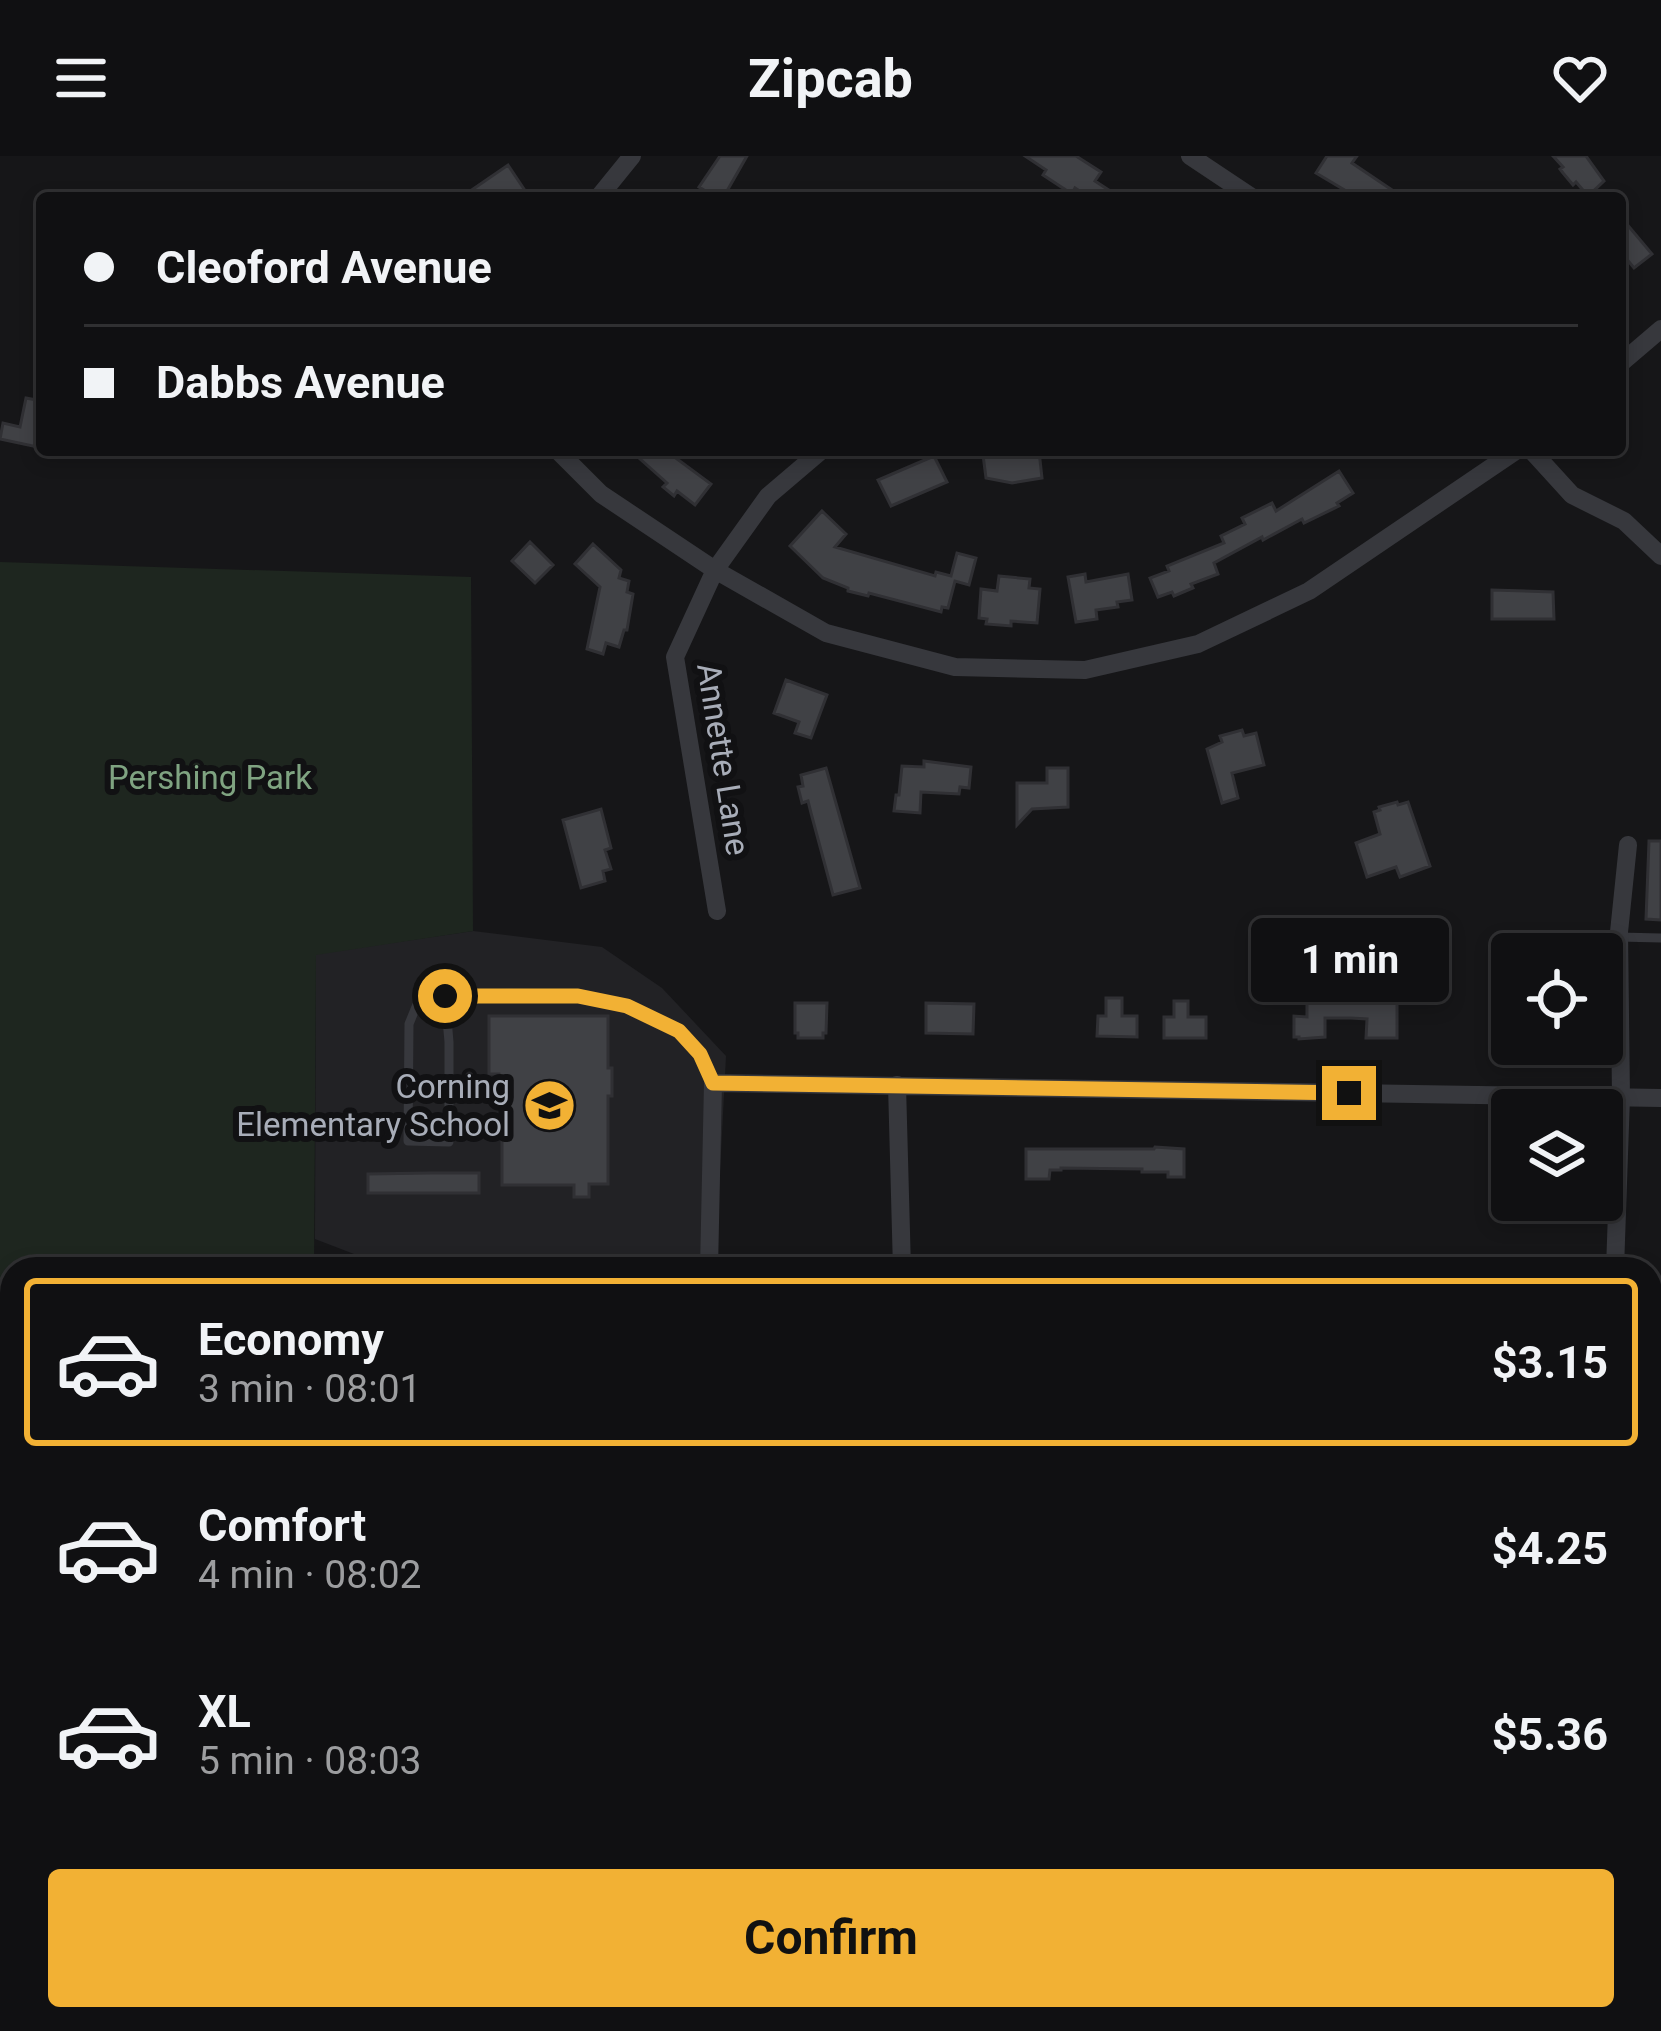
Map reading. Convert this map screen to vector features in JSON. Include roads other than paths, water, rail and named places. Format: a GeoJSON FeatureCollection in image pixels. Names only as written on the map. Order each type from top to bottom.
{"type":"FeatureCollection","features":[{"type":"Feature","properties":{"kind":"street"},"geometry":{"type":"LineString","coordinates":[[603,192],[632,156]]}},
{"type":"Feature","properties":{"kind":"street"},"geometry":{"type":"LineString","coordinates":[[1190,156],[1244,192]]}},
{"type":"Feature","properties":{"kind":"street"},"geometry":{"type":"LineString","coordinates":[[1626,359],[1661,329]]}},
{"type":"Feature","properties":{"kind":"street"},"geometry":{"type":"LineString","coordinates":[[563,456],[601,494],[715,570],[826,633],[955,667],[1084,670],[1198,644],[1309,591],[1508,456]]}},
{"type":"Feature","properties":{"kind":"street","name":"Annette Lane"},"geometry":{"type":"LineString","coordinates":[[717,911],[675,657],[715,570],[767,496],[815,456]]}},
{"type":"Feature","properties":{"kind":"street"},"geometry":{"type":"LineString","coordinates":[[1536,456],[1572,495],[1624,521],[1661,556]]}},
{"type":"Feature","properties":{"kind":"street"},"geometry":{"type":"LineString","coordinates":[[1619,933],[1628,844]]}},
{"type":"Feature","properties":{"kind":"street"},"geometry":{"type":"LineString","coordinates":[[709,1257],[713,1083],[1491,1095]]}},
{"type":"Feature","properties":{"kind":"street"},"geometry":{"type":"LineString","coordinates":[[897,1085],[902,1257]]}},
{"type":"Feature","properties":{"kind":"street"},"geometry":{"type":"LineString","coordinates":[[1623,1097],[1661,1098]]}},
{"type":"Feature","properties":{"kind":"street"},"geometry":{"type":"LineString","coordinates":[[1615,1257],[1617,1221]]}},
{"type":"Feature","properties":{"kind":"lane"},"geometry":{"type":"LineString","coordinates":[[1623,937],[1661,938]]}},
{"type":"Feature","properties":{"kind":"lane"},"geometry":{"type":"LineString","coordinates":[[445,996],[449,1142],[408,1141],[409,1024],[420,997],[445,996],[578,996],[627,1006],[679,1031],[700,1054],[713,1083]]}},
{"type":"Feature","properties":{"kind":"place","name":"Corning Elementary School"},"geometry":{"type":"Point","coordinates":[549,1105]}},
{"type":"Feature","properties":{"kind":"park label","name":"Pershing Park"},"geometry":{"type":"Point","coordinates":[210,777]}}]}
